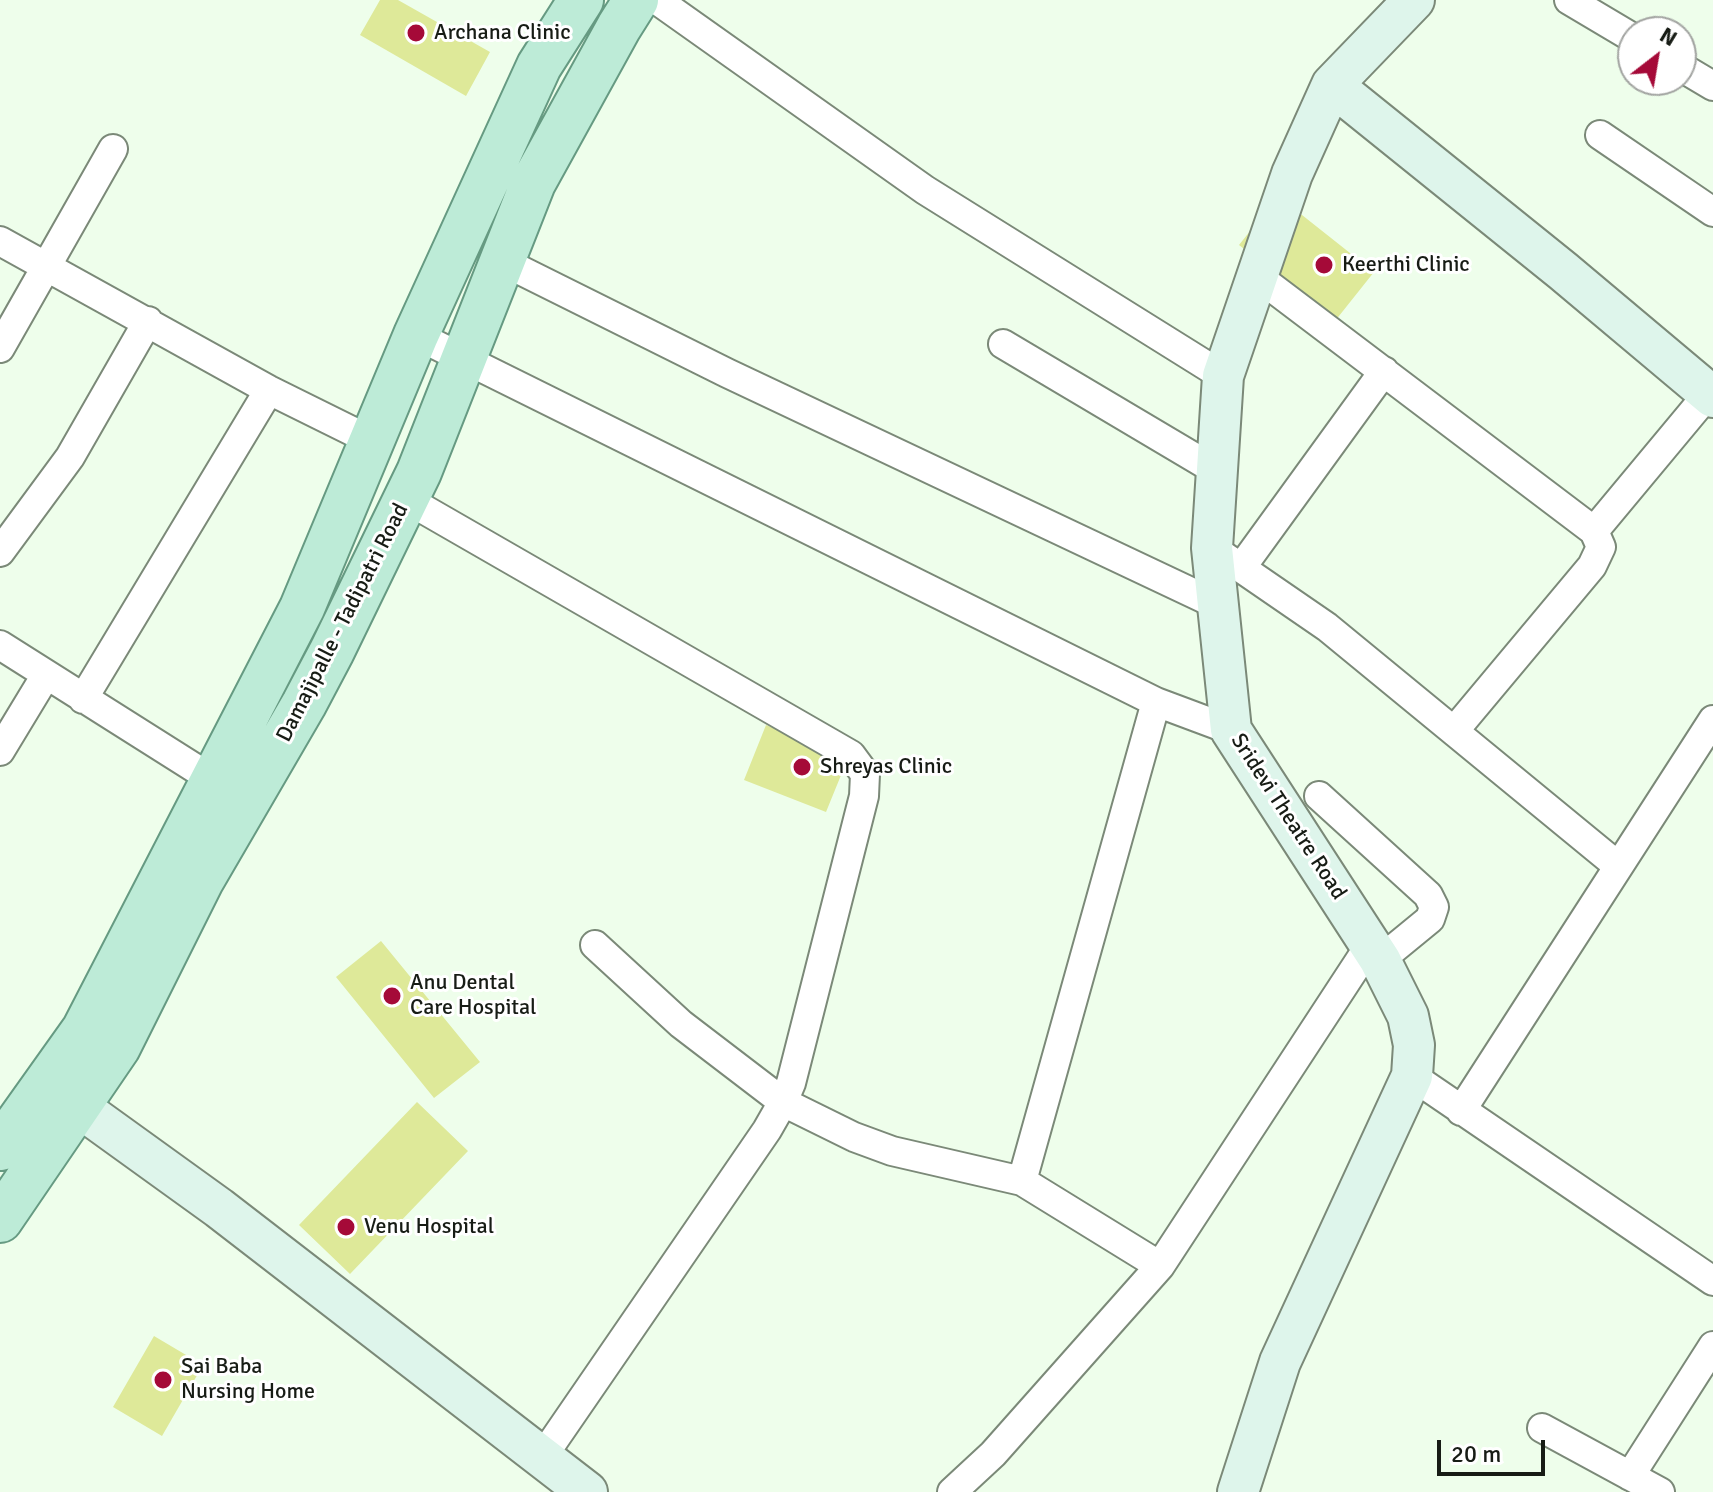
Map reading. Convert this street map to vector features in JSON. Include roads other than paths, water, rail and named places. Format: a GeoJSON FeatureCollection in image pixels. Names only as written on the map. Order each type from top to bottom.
{"type":"FeatureCollection","features":[{"type":"Feature","properties":{"kind":"main road","name":"Damajipalle - Tadipatri Road"},"geometry":{"type":"LineString","coordinates":[[0,1148],[84,1030],[302,608],[416,335],[539,66],[552,41],[581,0]]}},
{"type":"Feature","properties":{"kind":"main road","name":"Damajipalle - Tadipatri Road"},"geometry":{"type":"LineString","coordinates":[[0,1220],[118,1047],[201,881],[304,704],[406,499],[543,162],[636,0]]}},
{"type":"Feature","properties":{"kind":"street"},"geometry":{"type":"LineString","coordinates":[[657,0],[925,190],[1223,376]]}},
{"type":"Feature","properties":{"kind":"street","name":"Sridevi Theatre Road"},"geometry":{"type":"LineString","coordinates":[[1238,1492],[1280,1362],[1412,1076],[1414,1045],[1408,1016],[1375,952],[1231,730],[1216,604],[1227,558],[1217,471],[1223,376],[1292,174],[1332,85],[1414,0]]}},
{"type":"Feature","properties":{"kind":"street"},"geometry":{"type":"LineString","coordinates":[[1569,0],[1617,28]]}},
{"type":"Feature","properties":{"kind":"street"},"geometry":{"type":"LineString","coordinates":[[1332,85],[1711,393],[1594,531]]}},
{"type":"Feature","properties":{"kind":"street"},"geometry":{"type":"LineString","coordinates":[[1600,135],[1713,212]]}},
{"type":"Feature","properties":{"kind":"street"},"geometry":{"type":"LineString","coordinates":[[0,348],[113,149]]}},
{"type":"Feature","properties":{"kind":"street"},"geometry":{"type":"LineString","coordinates":[[0,241],[269,390],[372,441]]}},
{"type":"Feature","properties":{"kind":"street"},"geometry":{"type":"LineString","coordinates":[[502,261],[727,373],[1216,604]]}},
{"type":"Feature","properties":{"kind":"street"},"geometry":{"type":"LineString","coordinates":[[1257,276],[1594,531],[1601,547],[1592,566],[1454,731]]}},
{"type":"Feature","properties":{"kind":"street"},"geometry":{"type":"LineString","coordinates":[[0,552],[70,457],[148,321]]}},
{"type":"Feature","properties":{"kind":"street"},"geometry":{"type":"LineString","coordinates":[[416,335],[1156,702],[1231,730]]}},
{"type":"Feature","properties":{"kind":"street"},"geometry":{"type":"LineString","coordinates":[[1003,344],[1217,471]]}},
{"type":"Feature","properties":{"kind":"street"},"geometry":{"type":"LineString","coordinates":[[1384,371],[1227,558],[1327,627],[1618,866]]}},
{"type":"Feature","properties":{"kind":"street"},"geometry":{"type":"LineString","coordinates":[[83,699],[269,390]]}},
{"type":"Feature","properties":{"kind":"street"},"geometry":{"type":"LineString","coordinates":[[406,499],[851,755],[865,774],[864,796],[791,1083],[783,1102],[767,1130],[543,1456]]}},
{"type":"Feature","properties":{"kind":"street"},"geometry":{"type":"LineString","coordinates":[[0,645],[212,779]]}},
{"type":"Feature","properties":{"kind":"street"},"geometry":{"type":"LineString","coordinates":[[0,751],[46,675]]}},
{"type":"Feature","properties":{"kind":"street"},"geometry":{"type":"LineString","coordinates":[[1022,1181],[1156,702]]}},
{"type":"Feature","properties":{"kind":"street"},"geometry":{"type":"LineString","coordinates":[[1461,1111],[1713,720]]}},
{"type":"Feature","properties":{"kind":"street"},"geometry":{"type":"LineString","coordinates":[[952,1492],[993,1454],[1160,1266],[1375,952],[1430,919],[1434,907],[1428,895],[1319,796]]}},
{"type":"Feature","properties":{"kind":"street"},"geometry":{"type":"LineString","coordinates":[[595,945],[713,1051],[783,1102],[854,1137],[892,1151],[1022,1181],[1160,1266]]}},
{"type":"Feature","properties":{"kind":"street"},"geometry":{"type":"LineString","coordinates":[[1412,1076],[1713,1281]]}},
{"type":"Feature","properties":{"kind":"street"},"geometry":{"type":"LineString","coordinates":[[79,1107],[219,1208],[587,1492]]}},
{"type":"Feature","properties":{"kind":"street"},"geometry":{"type":"LineString","coordinates":[[1630,1476],[1713,1346]]}},
{"type":"Feature","properties":{"kind":"street"},"geometry":{"type":"LineString","coordinates":[[1542,1428],[1660,1492]]}},
{"type":"Feature","properties":{"kind":"place","name":"Archana Clinic"},"geometry":{"type":"Point","coordinates":[416,33]}},
{"type":"Feature","properties":{"kind":"place","name":"Keerthi Clinic"},"geometry":{"type":"Point","coordinates":[1324,265]}},
{"type":"Feature","properties":{"kind":"place","name":"Shreyas Clinic"},"geometry":{"type":"Point","coordinates":[802,767]}},
{"type":"Feature","properties":{"kind":"place","name":"Anu Dental Care Hospital"},"geometry":{"type":"Point","coordinates":[392,996]}},
{"type":"Feature","properties":{"kind":"place","name":"Venu Hospital"},"geometry":{"type":"Point","coordinates":[346,1227]}},
{"type":"Feature","properties":{"kind":"place","name":"Sai Baba Nursing Home"},"geometry":{"type":"Point","coordinates":[163,1380]}}]}
